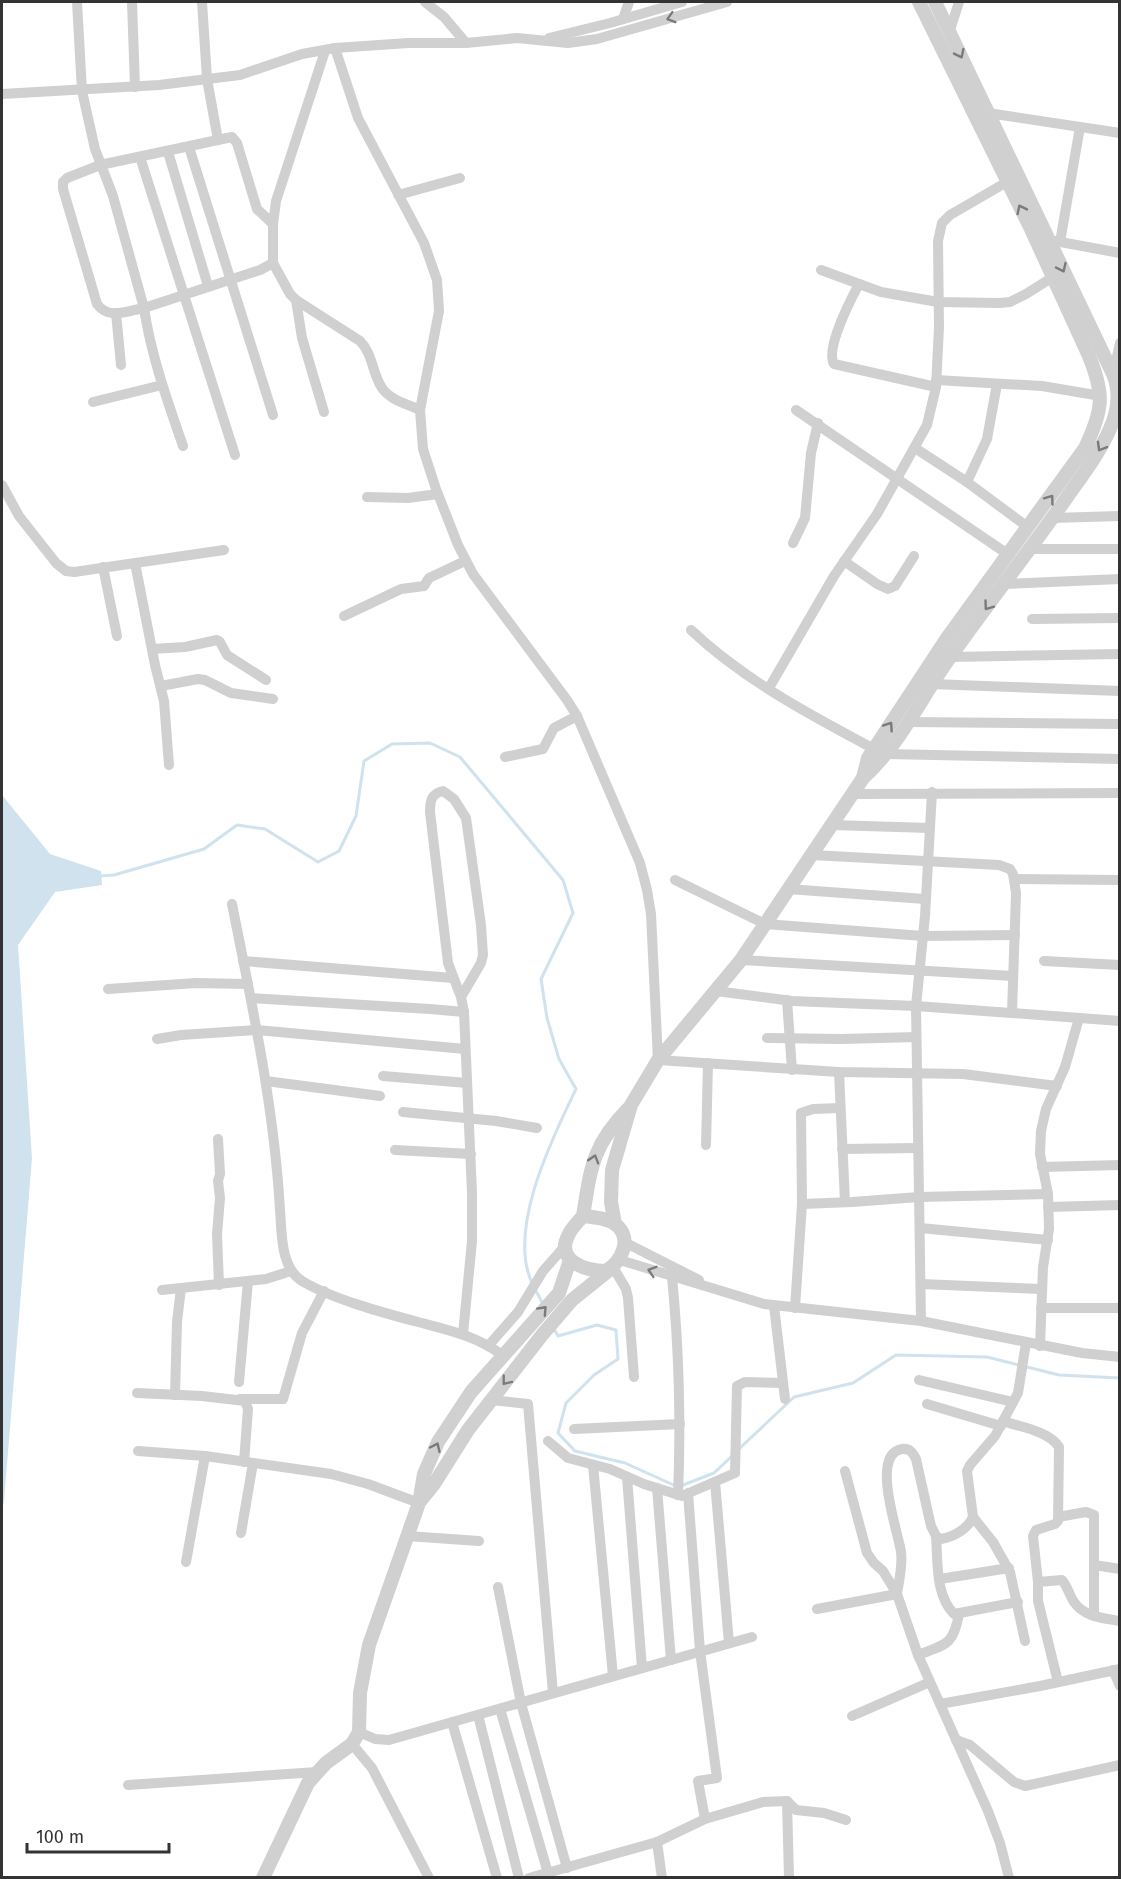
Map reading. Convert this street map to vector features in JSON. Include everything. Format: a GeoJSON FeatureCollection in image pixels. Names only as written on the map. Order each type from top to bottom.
{"type":"FeatureCollection","features":[{"type":"Feature","properties":{"kind":"street"},"geometry":{"type":"LineString","coordinates":[[77,2],[82,91],[95,149],[113,196],[144,308],[147,330],[162,385],[183,446]]}},
{"type":"Feature","properties":{"kind":"street"},"geometry":{"type":"LineString","coordinates":[[132,2],[135,87]]}},
{"type":"Feature","properties":{"kind":"street"},"geometry":{"type":"LineString","coordinates":[[202,2],[207,79],[218,140]]}},
{"type":"Feature","properties":{"kind":"street"},"geometry":{"type":"LineString","coordinates":[[425,2],[444,17],[466,43]]}},
{"type":"Feature","properties":{"kind":"street"},"geometry":{"type":"LineString","coordinates":[[617,33],[618,20],[629,2]]}},
{"type":"Feature","properties":{"kind":"street"},"geometry":{"type":"LineString","coordinates":[[543,40],[682,2]]}},
{"type":"Feature","properties":{"kind":"street"},"geometry":{"type":"LineString","coordinates":[[2,94],[135,87],[240,75],[302,54],[330,49],[408,43],[466,43],[518,38],[568,43],[597,39],[727,2]]}},
{"type":"Feature","properties":{"kind":"street"},"geometry":{"type":"LineString","coordinates":[[880,751],[947,638],[1085,448],[1095,428],[1101,399],[1098,377],[1053,277],[919,2]]}},
{"type":"Feature","properties":{"kind":"street"},"geometry":{"type":"LineString","coordinates":[[935,2],[988,113],[1054,241],[1116,375],[1119,406],[1109,432],[1094,458],[950,657],[907,722],[880,751],[868,758],[863,778],[853,794],[741,960],[658,1060],[631,1106],[606,1134],[598,1148],[589,1176],[583,1216],[567,1236],[566,1255],[580,1267],[606,1271],[616,1264],[672,1277],[774,1306],[921,1321],[1040,1346],[1119,1357]]}},
{"type":"Feature","properties":{"kind":"street"},"geometry":{"type":"LineString","coordinates":[[949,33],[959,2]]}},
{"type":"Feature","properties":{"kind":"street"},"geometry":{"type":"LineString","coordinates":[[330,49],[358,118],[423,243],[433,267],[440,294],[439,311],[420,410],[423,449],[438,494],[465,561],[485,593],[577,716],[640,863],[648,890],[651,914],[658,1060]]}},
{"type":"Feature","properties":{"kind":"street"},"geometry":{"type":"LineString","coordinates":[[330,49],[276,201],[273,224],[273,263],[290,294],[296,300],[360,341],[369,354],[383,390],[392,397],[420,410]]}},
{"type":"Feature","properties":{"kind":"street"},"geometry":{"type":"LineString","coordinates":[[988,113],[1119,133]]}},
{"type":"Feature","properties":{"kind":"street"},"geometry":{"type":"LineString","coordinates":[[1054,241],[1080,127]]}},
{"type":"Feature","properties":{"kind":"street"},"geometry":{"type":"LineString","coordinates":[[273,224],[257,209],[236,140],[228,137],[168,152],[100,165],[67,178],[63,182],[63,189],[97,304],[106,313],[144,308],[260,270],[273,263]]}},
{"type":"Feature","properties":{"kind":"street"},"geometry":{"type":"LineString","coordinates":[[189,147],[273,415]]}},
{"type":"Feature","properties":{"kind":"street"},"geometry":{"type":"LineString","coordinates":[[168,152],[208,286]]}},
{"type":"Feature","properties":{"kind":"street"},"geometry":{"type":"LineString","coordinates":[[140,157],[235,455]]}},
{"type":"Feature","properties":{"kind":"street"},"geometry":{"type":"LineString","coordinates":[[398,195],[460,178]]}},
{"type":"Feature","properties":{"kind":"street"},"geometry":{"type":"LineString","coordinates":[[769,688],[844,561],[877,514],[927,424],[936,384],[938,241],[942,223],[950,215],[1007,182]]}},
{"type":"Feature","properties":{"kind":"street"},"geometry":{"type":"LineString","coordinates":[[1054,241],[1119,253]]}},
{"type":"Feature","properties":{"kind":"street"},"geometry":{"type":"LineString","coordinates":[[821,270],[881,292],[938,302],[1010,302],[1053,277]]}},
{"type":"Feature","properties":{"kind":"street"},"geometry":{"type":"LineString","coordinates":[[859,284],[836,336],[831,352],[834,364],[936,384],[1042,386],[1101,399],[1119,406]]}},
{"type":"Feature","properties":{"kind":"street"},"geometry":{"type":"LineString","coordinates":[[296,300],[302,338],[324,412]]}},
{"type":"Feature","properties":{"kind":"street"},"geometry":{"type":"LineString","coordinates":[[116,313],[122,365]]}},
{"type":"Feature","properties":{"kind":"street"},"geometry":{"type":"LineString","coordinates":[[1116,375],[1119,343]]}},
{"type":"Feature","properties":{"kind":"street"},"geometry":{"type":"LineString","coordinates":[[1098,377],[1116,375]]}},
{"type":"Feature","properties":{"kind":"street"},"geometry":{"type":"LineString","coordinates":[[967,482],[987,440],[997,384]]}},
{"type":"Feature","properties":{"kind":"street"},"geometry":{"type":"LineString","coordinates":[[93,402],[162,385]]}},
{"type":"Feature","properties":{"kind":"street"},"geometry":{"type":"LineString","coordinates":[[796,410],[898,477],[1009,555]]}},
{"type":"Feature","properties":{"kind":"street"},"geometry":{"type":"LineString","coordinates":[[793,543],[805,518],[811,453],[818,423]]}},
{"type":"Feature","properties":{"kind":"street"},"geometry":{"type":"LineString","coordinates":[[915,448],[967,482],[1029,528]]}},
{"type":"Feature","properties":{"kind":"street"},"geometry":{"type":"LineString","coordinates":[[2,485],[19,516],[60,568],[74,572],[224,550]]}},
{"type":"Feature","properties":{"kind":"street"},"geometry":{"type":"LineString","coordinates":[[367,497],[408,498],[438,494]]}},
{"type":"Feature","properties":{"kind":"street"},"geometry":{"type":"LineString","coordinates":[[1052,518],[1119,516]]}},
{"type":"Feature","properties":{"kind":"street"},"geometry":{"type":"LineString","coordinates":[[1030,549],[1119,549]]}},
{"type":"Feature","properties":{"kind":"street"},"geometry":{"type":"LineString","coordinates":[[844,561],[888,589],[895,586],[914,556]]}},
{"type":"Feature","properties":{"kind":"street"},"geometry":{"type":"LineString","coordinates":[[344,616],[401,589],[424,586],[431,576],[465,561]]}},
{"type":"Feature","properties":{"kind":"street"},"geometry":{"type":"LineString","coordinates":[[135,563],[166,711],[169,765]]}},
{"type":"Feature","properties":{"kind":"street"},"geometry":{"type":"LineString","coordinates":[[104,567],[117,636]]}},
{"type":"Feature","properties":{"kind":"street"},"geometry":{"type":"LineString","coordinates":[[1004,584],[1119,579]]}},
{"type":"Feature","properties":{"kind":"street"},"geometry":{"type":"LineString","coordinates":[[1032,619],[1119,618]]}},
{"type":"Feature","properties":{"kind":"street"},"geometry":{"type":"LineString","coordinates":[[691,630],[718,655],[806,713],[880,751],[1119,759]]}},
{"type":"Feature","properties":{"kind":"street"},"geometry":{"type":"LineString","coordinates":[[152,649],[185,647],[217,640],[227,655],[266,680]]}},
{"type":"Feature","properties":{"kind":"street"},"geometry":{"type":"LineString","coordinates":[[950,657],[1119,654]]}},
{"type":"Feature","properties":{"kind":"street"},"geometry":{"type":"LineString","coordinates":[[161,686],[198,679],[205,680],[231,693],[273,699]]}},
{"type":"Feature","properties":{"kind":"street"},"geometry":{"type":"LineString","coordinates":[[932,684],[1119,691]]}},
{"type":"Feature","properties":{"kind":"street"},"geometry":{"type":"LineString","coordinates":[[505,757],[543,749],[554,728],[577,716]]}},
{"type":"Feature","properties":{"kind":"street"},"geometry":{"type":"LineString","coordinates":[[907,722],[1119,724]]}},
{"type":"Feature","properties":{"kind":"street"},"geometry":{"type":"LineString","coordinates":[[462,997],[481,963],[483,955],[481,925],[466,818],[454,799],[443,791],[432,796],[430,812],[448,963],[462,997],[464,1012],[471,1154],[472,1241],[463,1334]]}},
{"type":"Feature","properties":{"kind":"street"},"geometry":{"type":"LineString","coordinates":[[921,1321],[916,1006],[926,899],[932,792]]}},
{"type":"Feature","properties":{"kind":"street"},"geometry":{"type":"LineString","coordinates":[[853,794],[1119,793]]}},
{"type":"Feature","properties":{"kind":"street"},"geometry":{"type":"LineString","coordinates":[[832,825],[930,828]]}},
{"type":"Feature","properties":{"kind":"street"},"geometry":{"type":"LineString","coordinates":[[812,855],[1006,866],[1010,869],[1016,893],[1012,1013]]}},
{"type":"Feature","properties":{"kind":"street"},"geometry":{"type":"LineString","coordinates":[[1014,879],[1119,880]]}},
{"type":"Feature","properties":{"kind":"street"},"geometry":{"type":"LineString","coordinates":[[675,880],[765,924],[923,936],[1015,935]]}},
{"type":"Feature","properties":{"kind":"street"},"geometry":{"type":"LineString","coordinates":[[788,889],[926,899]]}},
{"type":"Feature","properties":{"kind":"street"},"geometry":{"type":"LineString","coordinates":[[232,904],[266,1081],[278,1177],[282,1234],[286,1260],[291,1271],[306,1283],[324,1291],[385,1314],[463,1334],[489,1345],[502,1355]]}},
{"type":"Feature","properties":{"kind":"street"},"geometry":{"type":"LineString","coordinates":[[741,960],[1013,976]]}},
{"type":"Feature","properties":{"kind":"street"},"geometry":{"type":"LineString","coordinates":[[243,961],[453,978]]}},
{"type":"Feature","properties":{"kind":"street"},"geometry":{"type":"LineString","coordinates":[[1044,961],[1119,965]]}},
{"type":"Feature","properties":{"kind":"street"},"geometry":{"type":"LineString","coordinates":[[108,989],[196,983],[248,984]]}},
{"type":"Feature","properties":{"kind":"street"},"geometry":{"type":"LineString","coordinates":[[716,991],[787,1000],[916,1006],[1119,1021]]}},
{"type":"Feature","properties":{"kind":"street"},"geometry":{"type":"LineString","coordinates":[[251,998],[464,1012]]}},
{"type":"Feature","properties":{"kind":"street"},"geometry":{"type":"LineString","coordinates":[[787,1000],[792,1070]]}},
{"type":"Feature","properties":{"kind":"street"},"geometry":{"type":"LineString","coordinates":[[1040,1346],[1041,1289],[1048,1240],[1048,1194],[1040,1154],[1041,1131],[1046,1109],[1065,1067],[1079,1018]]}},
{"type":"Feature","properties":{"kind":"street"},"geometry":{"type":"LineString","coordinates":[[157,1039],[181,1035],[257,1030],[465,1049]]}},
{"type":"Feature","properties":{"kind":"street"},"geometry":{"type":"LineString","coordinates":[[767,1038],[916,1037]]}},
{"type":"Feature","properties":{"kind":"street"},"geometry":{"type":"LineString","coordinates":[[658,1060],[792,1070],[984,1076],[1057,1086]]}},
{"type":"Feature","properties":{"kind":"street"},"geometry":{"type":"LineString","coordinates":[[706,1145],[708,1064]]}},
{"type":"Feature","properties":{"kind":"street"},"geometry":{"type":"LineString","coordinates":[[839,1072],[845,1202]]}},
{"type":"Feature","properties":{"kind":"street"},"geometry":{"type":"LineString","coordinates":[[383,1076],[467,1083]]}},
{"type":"Feature","properties":{"kind":"street"},"geometry":{"type":"LineString","coordinates":[[266,1081],[380,1096]]}},
{"type":"Feature","properties":{"kind":"street"},"geometry":{"type":"LineString","coordinates":[[615,1224],[611,1202],[612,1170],[631,1106]]}},
{"type":"Feature","properties":{"kind":"street"},"geometry":{"type":"LineString","coordinates":[[795,1308],[802,1203],[801,1113],[803,1110],[840,1108]]}},
{"type":"Feature","properties":{"kind":"street"},"geometry":{"type":"LineString","coordinates":[[403,1112],[496,1121],[537,1128]]}},
{"type":"Feature","properties":{"kind":"street"},"geometry":{"type":"LineString","coordinates":[[218,1139],[219,1285]]}},
{"type":"Feature","properties":{"kind":"street"},"geometry":{"type":"LineString","coordinates":[[842,1149],[918,1148]]}},
{"type":"Feature","properties":{"kind":"street"},"geometry":{"type":"LineString","coordinates":[[395,1150],[471,1154]]}},
{"type":"Feature","properties":{"kind":"street"},"geometry":{"type":"LineString","coordinates":[[1042,1167],[1119,1165]]}},
{"type":"Feature","properties":{"kind":"street"},"geometry":{"type":"LineString","coordinates":[[802,1203],[1048,1194]]}},
{"type":"Feature","properties":{"kind":"street"},"geometry":{"type":"LineString","coordinates":[[1048,1207],[1119,1205]]}},
{"type":"Feature","properties":{"kind":"street"},"geometry":{"type":"LineString","coordinates":[[419,1503],[434,1484],[468,1430],[542,1335],[572,1300],[616,1264],[624,1242],[620,1230],[615,1224],[602,1219],[583,1216]]}},
{"type":"Feature","properties":{"kind":"street"},"geometry":{"type":"LineString","coordinates":[[920,1228],[1048,1240]]}},
{"type":"Feature","properties":{"kind":"street"},"geometry":{"type":"LineString","coordinates":[[624,1242],[725,1293]]}},
{"type":"Feature","properties":{"kind":"street"},"geometry":{"type":"LineString","coordinates":[[489,1345],[518,1312],[543,1271],[565,1246]]}},
{"type":"Feature","properties":{"kind":"street"},"geometry":{"type":"LineString","coordinates":[[429,1878],[355,1738],[369,1645],[419,1503],[424,1474],[438,1442],[471,1392],[559,1293],[570,1260]]}},
{"type":"Feature","properties":{"kind":"street"},"geometry":{"type":"LineString","coordinates":[[616,1264],[628,1298],[634,1377]]}},
{"type":"Feature","properties":{"kind":"street"},"geometry":{"type":"LineString","coordinates":[[162,1290],[248,1281],[291,1271]]}},
{"type":"Feature","properties":{"kind":"street"},"geometry":{"type":"LineString","coordinates":[[672,1277],[677,1322],[683,1494],[717,1778],[698,1781],[705,1819]]}},
{"type":"Feature","properties":{"kind":"street"},"geometry":{"type":"LineString","coordinates":[[239,1382],[248,1281]]}},
{"type":"Feature","properties":{"kind":"street"},"geometry":{"type":"LineString","coordinates":[[921,1284],[1041,1289]]}},
{"type":"Feature","properties":{"kind":"street"},"geometry":{"type":"LineString","coordinates":[[175,1395],[177,1322],[181,1288]]}},
{"type":"Feature","properties":{"kind":"street"},"geometry":{"type":"LineString","coordinates":[[137,1393],[283,1399],[302,1333],[324,1291]]}},
{"type":"Feature","properties":{"kind":"street"},"geometry":{"type":"LineString","coordinates":[[774,1306],[785,1399]]}},
{"type":"Feature","properties":{"kind":"street"},"geometry":{"type":"LineString","coordinates":[[1041,1308],[1119,1308]]}},
{"type":"Feature","properties":{"kind":"street"},"geometry":{"type":"LineString","coordinates":[[1025,1641],[1009,1568],[993,1542],[973,1517],[967,1471],[995,1436],[1016,1397],[1026,1343]]}},
{"type":"Feature","properties":{"kind":"street"},"geometry":{"type":"LineString","coordinates":[[919,1380],[1016,1397]]}},
{"type":"Feature","properties":{"kind":"street"},"geometry":{"type":"LineString","coordinates":[[548,1441],[568,1458],[657,1488],[683,1494],[735,1473],[737,1386],[745,1382],[783,1383]]}},
{"type":"Feature","properties":{"kind":"street"},"geometry":{"type":"LineString","coordinates":[[240,1399],[245,1401],[248,1409],[249,1462],[241,1533]]}},
{"type":"Feature","properties":{"kind":"street"},"geometry":{"type":"LineString","coordinates":[[491,1400],[528,1404],[553,1694]]}},
{"type":"Feature","properties":{"kind":"street"},"geometry":{"type":"LineString","coordinates":[[927,1404],[1045,1436],[1052,1439],[1059,1447],[1058,1517],[1054,1524],[1041,1527],[1034,1532],[1038,1601],[1058,1682]]}},
{"type":"Feature","properties":{"kind":"street"},"geometry":{"type":"LineString","coordinates":[[574,1429],[680,1424]]}},
{"type":"Feature","properties":{"kind":"street"},"geometry":{"type":"LineString","coordinates":[[897,1594],[901,1550],[886,1467],[892,1453],[900,1449],[908,1449],[916,1459],[936,1536],[940,1579],[946,1603],[954,1614],[959,1614],[1018,1602]]}},
{"type":"Feature","properties":{"kind":"street"},"geometry":{"type":"LineString","coordinates":[[138,1451],[206,1456],[352,1479],[419,1503]]}},
{"type":"Feature","properties":{"kind":"street"},"geometry":{"type":"LineString","coordinates":[[186,1562],[206,1456]]}},
{"type":"Feature","properties":{"kind":"street"},"geometry":{"type":"LineString","coordinates":[[593,1465],[613,1676]]}},
{"type":"Feature","properties":{"kind":"street"},"geometry":{"type":"LineString","coordinates":[[845,1471],[867,1553],[883,1571],[897,1594],[918,1655],[988,1810],[1010,1878]]}},
{"type":"Feature","properties":{"kind":"street"},"geometry":{"type":"LineString","coordinates":[[627,1477],[642,1668]]}},
{"type":"Feature","properties":{"kind":"street"},"geometry":{"type":"LineString","coordinates":[[715,1482],[729,1643]]}},
{"type":"Feature","properties":{"kind":"street"},"geometry":{"type":"LineString","coordinates":[[657,1488],[671,1659]]}},
{"type":"Feature","properties":{"kind":"street"},"geometry":{"type":"LineString","coordinates":[[1058,1517],[1086,1512],[1094,1515],[1094,1616]]}},
{"type":"Feature","properties":{"kind":"street"},"geometry":{"type":"LineString","coordinates":[[936,1536],[941,1539],[948,1538],[966,1527],[973,1517]]}},
{"type":"Feature","properties":{"kind":"street"},"geometry":{"type":"LineString","coordinates":[[407,1536],[479,1541]]}},
{"type":"Feature","properties":{"kind":"street"},"geometry":{"type":"LineString","coordinates":[[1094,1565],[1119,1569]]}},
{"type":"Feature","properties":{"kind":"street"},"geometry":{"type":"LineString","coordinates":[[940,1579],[1009,1568]]}},
{"type":"Feature","properties":{"kind":"street"},"geometry":{"type":"LineString","coordinates":[[1038,1582],[1062,1580],[1075,1603],[1083,1611],[1094,1616],[1119,1621]]}},
{"type":"Feature","properties":{"kind":"street"},"geometry":{"type":"LineString","coordinates":[[498,1587],[521,1703],[567,1868]]}},
{"type":"Feature","properties":{"kind":"street"},"geometry":{"type":"LineString","coordinates":[[817,1610],[897,1594]]}},
{"type":"Feature","properties":{"kind":"street"},"geometry":{"type":"LineString","coordinates":[[918,1655],[951,1640],[956,1631],[959,1614]]}},
{"type":"Feature","properties":{"kind":"street"},"geometry":{"type":"LineString","coordinates":[[263,1878],[308,1783],[355,1738],[389,1740],[752,1636]]}},
{"type":"Feature","properties":{"kind":"street"},"geometry":{"type":"LineString","coordinates":[[940,1704],[1116,1669],[1119,1686]]}},
{"type":"Feature","properties":{"kind":"street"},"geometry":{"type":"LineString","coordinates":[[852,1716],[930,1682]]}},
{"type":"Feature","properties":{"kind":"street"},"geometry":{"type":"LineString","coordinates":[[500,1709],[548,1873]]}},
{"type":"Feature","properties":{"kind":"street"},"geometry":{"type":"LineString","coordinates":[[478,1715],[519,1878]]}},
{"type":"Feature","properties":{"kind":"street"},"geometry":{"type":"LineString","coordinates":[[452,1722],[497,1878]]}},
{"type":"Feature","properties":{"kind":"street"},"geometry":{"type":"LineString","coordinates":[[956,1740],[969,1745],[1014,1782],[1025,1786],[1119,1765]]}},
{"type":"Feature","properties":{"kind":"street"},"geometry":{"type":"LineString","coordinates":[[128,1785],[317,1772]]}},
{"type":"Feature","properties":{"kind":"street"},"geometry":{"type":"LineString","coordinates":[[787,1801],[789,1878]]}},
{"type":"Feature","properties":{"kind":"street"},"geometry":{"type":"LineString","coordinates":[[529,1878],[657,1842],[705,1819],[763,1802],[787,1801],[796,1810],[824,1813],[846,1820]]}},
{"type":"Feature","properties":{"kind":"street"},"geometry":{"type":"LineString","coordinates":[[657,1842],[662,1878]]}},
{"type":"Feature","properties":{"kind":"water"},"geometry":{"type":"Polygon","coordinates":[[[2,795],[50,854],[101,871],[102,885],[55,892],[18,945],[32,1158],[2,1509],[2,795]]]}},
{"type":"Feature","properties":{"kind":"waterway"},"geometry":{"type":"LineString","coordinates":[[99,876],[114,875],[204,849],[237,825],[265,829],[318,862],[339,851],[356,816],[364,761],[392,744],[430,743],[460,757],[563,880],[573,913],[541,979],[547,1018],[559,1059],[576,1089],[545,1158],[529,1211],[525,1237],[526,1261],[532,1283]]}},
{"type":"Feature","properties":{"kind":"waterway"},"geometry":{"type":"LineString","coordinates":[[535,1289],[543,1304]]}},
{"type":"Feature","properties":{"kind":"waterway"},"geometry":{"type":"LineString","coordinates":[[553,1327],[558,1336],[597,1325],[616,1330],[618,1359],[594,1375],[566,1403],[558,1433],[575,1451],[625,1463],[678,1487],[714,1473],[733,1455]]}},
{"type":"Feature","properties":{"kind":"waterway"},"geometry":{"type":"LineString","coordinates":[[740,1448],[794,1397],[853,1383],[896,1355],[987,1357],[1059,1375],[1120,1378]]}}]}
